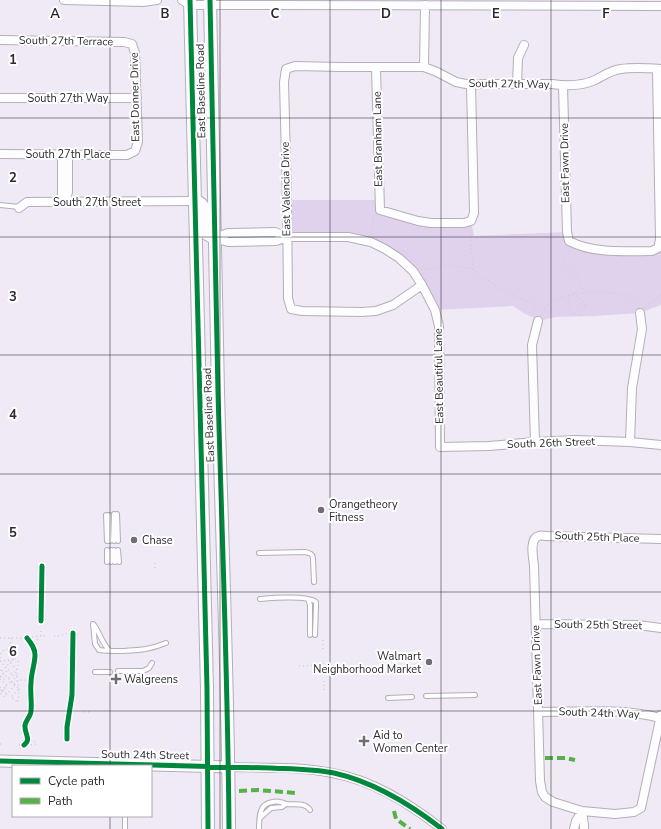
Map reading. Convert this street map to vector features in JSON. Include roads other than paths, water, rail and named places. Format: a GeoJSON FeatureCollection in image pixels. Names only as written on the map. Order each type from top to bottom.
{"type":"FeatureCollection","features":[{"type":"Feature","properties":{"kind":"main road","name":"East Baseline Road"},"geometry":{"type":"LineString","coordinates":[[187,2],[195,201],[200,393],[207,688],[208,829]]}},
{"type":"Feature","properties":{"kind":"main road","name":"East Baseline Road"},"geometry":{"type":"LineString","coordinates":[[210,2],[214,238],[229,767],[229,829]]}},
{"type":"Feature","properties":{"kind":"main road"},"geometry":{"type":"LineString","coordinates":[[195,201],[207,192],[213,182]]}},
{"type":"Feature","properties":{"kind":"main road"},"geometry":{"type":"LineString","coordinates":[[195,201],[200,202],[203,205],[207,234],[214,238],[204,247],[196,261]]}},
{"type":"Feature","properties":{"kind":"main road"},"geometry":{"type":"LineString","coordinates":[[200,393],[218,393]]}},
{"type":"Feature","properties":{"kind":"main road"},"geometry":{"type":"LineString","coordinates":[[203,544],[223,543]]}},
{"type":"Feature","properties":{"kind":"main road","name":"South 24th Street"},"geometry":{"type":"LineString","coordinates":[[0,761],[229,767]]}},
{"type":"Feature","properties":{"kind":"street"},"geometry":{"type":"LineString","coordinates":[[64,0],[143,2],[156,0]]}},
{"type":"Feature","properties":{"kind":"street"},"geometry":{"type":"LineString","coordinates":[[187,2],[359,2],[425,5],[598,3],[661,6]]}},
{"type":"Feature","properties":{"kind":"street"},"geometry":{"type":"LineString","coordinates":[[424,67],[425,5]]}},
{"type":"Feature","properties":{"kind":"street","name":"South 27th Terrace"},"geometry":{"type":"LineString","coordinates":[[0,40],[124,42],[132,44]]}},
{"type":"Feature","properties":{"kind":"street","name":"East Donner Drive"},"geometry":{"type":"LineString","coordinates":[[132,44],[136,53],[138,142],[134,151]]}},
{"type":"Feature","properties":{"kind":"street"},"geometry":{"type":"LineString","coordinates":[[518,84],[518,58],[524,45]]}},
{"type":"Feature","properties":{"kind":"street","name":"South 27th Way"},"geometry":{"type":"LineString","coordinates":[[286,69],[295,66],[376,68],[424,67],[438,72],[456,82],[471,85],[552,84],[564,86],[585,84],[620,69],[659,69]]}},
{"type":"Feature","properties":{"kind":"street","name":"East Branham Lane"},"geometry":{"type":"LineString","coordinates":[[376,68],[380,210],[418,221],[432,223],[464,223],[471,221],[474,213],[471,85]]}},
{"type":"Feature","properties":{"kind":"street","name":"East Valencia Drive"},"geometry":{"type":"LineString","coordinates":[[286,69],[284,82],[288,298],[291,309],[302,311],[376,311],[393,305],[422,285]]}},
{"type":"Feature","properties":{"kind":"street","name":"East Fawn Drive"},"geometry":{"type":"LineString","coordinates":[[564,86],[567,232],[572,242],[607,252],[652,251],[658,248],[660,240],[659,69]]}},
{"type":"Feature","properties":{"kind":"street","name":"South 27th Way"},"geometry":{"type":"LineString","coordinates":[[0,98],[137,98]]}},
{"type":"Feature","properties":{"kind":"street","name":"South 27th Place"},"geometry":{"type":"LineString","coordinates":[[0,154],[127,155],[134,151]]}},
{"type":"Feature","properties":{"kind":"street"},"geometry":{"type":"LineString","coordinates":[[65,154],[65,174],[62,194],[65,202]]}},
{"type":"Feature","properties":{"kind":"street","name":"South 27th Street"},"geometry":{"type":"LineString","coordinates":[[19,208],[27,202],[195,201]]}},
{"type":"Feature","properties":{"kind":"street"},"geometry":{"type":"LineString","coordinates":[[214,238],[228,233],[275,232],[287,237],[348,237],[371,242],[399,258],[413,271],[422,285]]}},
{"type":"Feature","properties":{"kind":"street","name":"East Beautiful Lane"},"geometry":{"type":"LineString","coordinates":[[422,285],[435,310],[439,326],[440,447]]}},
{"type":"Feature","properties":{"kind":"street"},"geometry":{"type":"LineString","coordinates":[[630,442],[632,388],[642,329],[640,313]]}},
{"type":"Feature","properties":{"kind":"street"},"geometry":{"type":"LineString","coordinates":[[535,442],[532,345],[538,321]]}},
{"type":"Feature","properties":{"kind":"street","name":"South 26th Street"},"geometry":{"type":"LineString","coordinates":[[440,447],[489,446],[575,440],[661,444]]}},
{"type":"Feature","properties":{"kind":"street","name":"South 25th Place"},"geometry":{"type":"LineString","coordinates":[[534,539],[538,536],[546,536],[661,539]]}},
{"type":"Feature","properties":{"kind":"street","name":"East Fawn Drive"},"geometry":{"type":"LineString","coordinates":[[534,539],[532,547],[534,565],[540,781],[542,792],[546,797],[553,802],[582,811]]}},
{"type":"Feature","properties":{"kind":"street","name":"South 25th Street"},"geometry":{"type":"LineString","coordinates":[[536,624],[638,625],[661,628]]}},
{"type":"Feature","properties":{"kind":"street","name":"South 24th Way"},"geometry":{"type":"LineString","coordinates":[[538,712],[617,711],[661,716]]}},
{"type":"Feature","properties":{"kind":"street"},"geometry":{"type":"LineString","coordinates":[[582,811],[615,814],[634,812],[641,808],[661,716]]}},
{"type":"Feature","properties":{"kind":"street","name":"South 24th Street"},"geometry":{"type":"LineString","coordinates":[[229,767],[307,770],[333,773],[354,778],[401,800],[423,814],[442,829]]}},
{"type":"Feature","properties":{"kind":"street"},"geometry":{"type":"LineString","coordinates":[[574,829],[576,821],[582,811]]}},
{"type":"Feature","properties":{"kind":"street"},"geometry":{"type":"LineString","coordinates":[[582,811],[584,829]]}},
{"type":"Feature","properties":{"kind":"lane","name":"South 27th Street"},"geometry":{"type":"LineString","coordinates":[[0,205],[19,208]]}},
{"type":"Feature","properties":{"kind":"lane"},"geometry":{"type":"LineString","coordinates":[[112,541],[112,515],[112,541]]}},
{"type":"Feature","properties":{"kind":"lane"},"geometry":{"type":"LineString","coordinates":[[113,562],[113,550],[113,562]]}},
{"type":"Feature","properties":{"kind":"lane"},"geometry":{"type":"LineString","coordinates":[[259,552],[305,552],[311,554],[313,556],[314,582]]}},
{"type":"Feature","properties":{"kind":"lane"},"geometry":{"type":"LineString","coordinates":[[260,599],[313,599],[316,602],[316,607],[312,635]]}},
{"type":"Feature","properties":{"kind":"lane"},"geometry":{"type":"LineString","coordinates":[[111,651],[104,644],[93,624],[95,644],[99,650],[103,651],[111,651],[143,650],[157,647],[166,643]]}},
{"type":"Feature","properties":{"kind":"lane"},"geometry":{"type":"LineString","coordinates":[[118,671],[143,671],[149,668],[152,663]]}},
{"type":"Feature","properties":{"kind":"lane"},"geometry":{"type":"LineString","coordinates":[[95,672],[110,672]]}},
{"type":"Feature","properties":{"kind":"lane"},"geometry":{"type":"LineString","coordinates":[[426,696],[475,695]]}},
{"type":"Feature","properties":{"kind":"lane"},"geometry":{"type":"LineString","coordinates":[[388,698],[412,697]]}},
{"type":"Feature","properties":{"kind":"lane"},"geometry":{"type":"LineString","coordinates":[[260,829],[261,811],[268,803],[280,802],[286,804],[304,805],[310,810]]}},
{"type":"Feature","properties":{"kind":"lane"},"geometry":{"type":"LineString","coordinates":[[125,817],[125,829]]}},
{"type":"Feature","properties":{"kind":"place","name":"Orangetheory Fitness"},"geometry":{"type":"Point","coordinates":[321,510]}},
{"type":"Feature","properties":{"kind":"place","name":"Chase"},"geometry":{"type":"Point","coordinates":[134,540]}},
{"type":"Feature","properties":{"kind":"place","name":"Walmart Neighborhood Market"},"geometry":{"type":"Point","coordinates":[429,662]}},
{"type":"Feature","properties":{"kind":"place","name":"Walgreens"},"geometry":{"type":"Point","coordinates":[116,679]}},
{"type":"Feature","properties":{"kind":"place","name":"Aid to Women Center"},"geometry":{"type":"Point","coordinates":[364,741]}}]}
